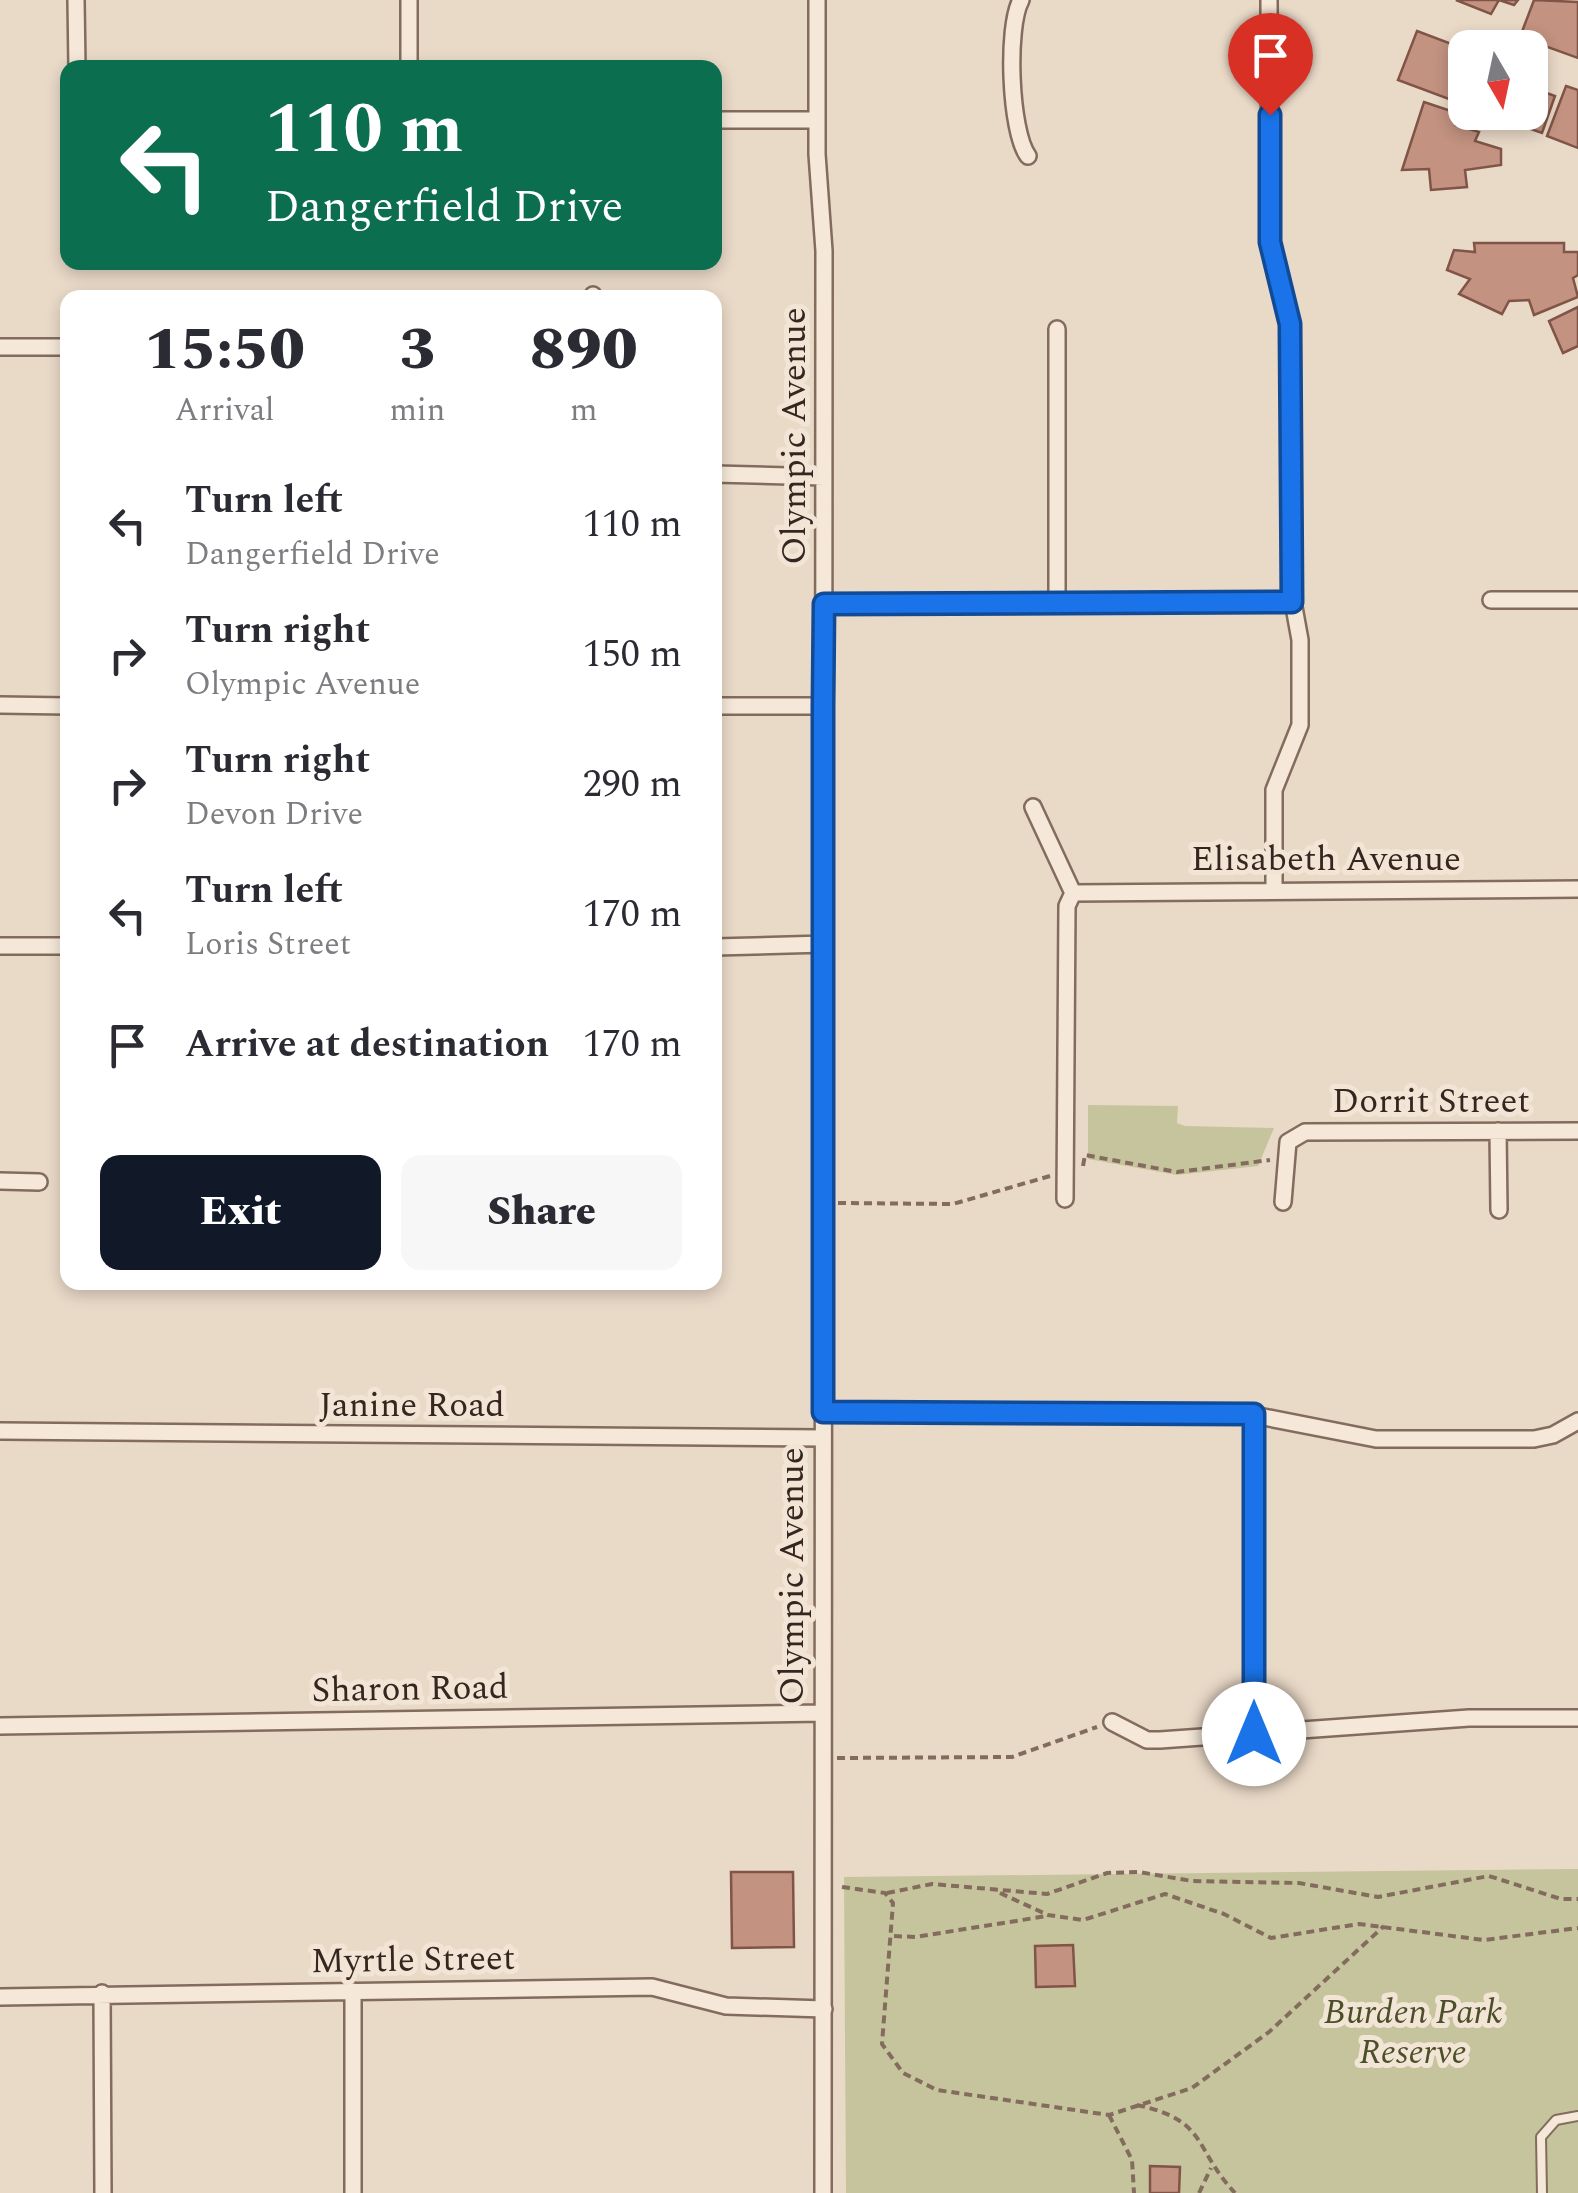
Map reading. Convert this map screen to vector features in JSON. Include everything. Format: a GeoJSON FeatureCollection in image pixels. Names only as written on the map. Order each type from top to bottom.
{"type":"FeatureCollection","features":[{"type":"Feature","properties":{"kind":"street"},"geometry":{"type":"LineString","coordinates":[[76,0],[77,60]]}},
{"type":"Feature","properties":{"kind":"street"},"geometry":{"type":"LineString","coordinates":[[409,0],[410,60]]}},
{"type":"Feature","properties":{"kind":"street","name":"Olympic Avenue"},"geometry":{"type":"LineString","coordinates":[[817,0],[817,120],[824,232],[823,2193]]}},
{"type":"Feature","properties":{"kind":"street"},"geometry":{"type":"LineString","coordinates":[[1021,0],[1014,27],[1015,121],[1028,156]]}},
{"type":"Feature","properties":{"kind":"street"},"geometry":{"type":"LineString","coordinates":[[1269,0],[1270,242],[1290,324],[1292,602],[1300,628],[1300,725],[1274,790],[1274,888]]}},
{"type":"Feature","properties":{"kind":"street"},"geometry":{"type":"LineString","coordinates":[[722,120],[817,120]]}},
{"type":"Feature","properties":{"kind":"street"},"geometry":{"type":"LineString","coordinates":[[1057,329],[1057,603]]}},
{"type":"Feature","properties":{"kind":"street"},"geometry":{"type":"LineString","coordinates":[[0,347],[60,347]]}},
{"type":"Feature","properties":{"kind":"street"},"geometry":{"type":"LineString","coordinates":[[722,474],[824,476]]}},
{"type":"Feature","properties":{"kind":"street"},"geometry":{"type":"LineString","coordinates":[[1491,600],[1578,600]]}},
{"type":"Feature","properties":{"kind":"street"},"geometry":{"type":"LineString","coordinates":[[824,604],[1292,602]]}},
{"type":"Feature","properties":{"kind":"street"},"geometry":{"type":"LineString","coordinates":[[0,705],[60,706]]}},
{"type":"Feature","properties":{"kind":"street"},"geometry":{"type":"LineString","coordinates":[[722,706],[823,706]]}},
{"type":"Feature","properties":{"kind":"street"},"geometry":{"type":"LineString","coordinates":[[1033,807],[1074,893],[1067,906],[1065,1199]]}},
{"type":"Feature","properties":{"kind":"street","name":"Elisabeth Avenue"},"geometry":{"type":"LineString","coordinates":[[1074,893],[1274,888],[1578,889]]}},
{"type":"Feature","properties":{"kind":"street"},"geometry":{"type":"LineString","coordinates":[[722,948],[824,944]]}},
{"type":"Feature","properties":{"kind":"street"},"geometry":{"type":"LineString","coordinates":[[0,946],[60,946]]}},
{"type":"Feature","properties":{"kind":"street"},"geometry":{"type":"LineString","coordinates":[[1498,1130],[1498,1210]]}},
{"type":"Feature","properties":{"kind":"street","name":"Dorrit Street"},"geometry":{"type":"LineString","coordinates":[[1284,1158],[1294,1136],[1314,1131],[1578,1130]]}},
{"type":"Feature","properties":{"kind":"street"},"geometry":{"type":"LineString","coordinates":[[1283,1202],[1284,1158]]}},
{"type":"Feature","properties":{"kind":"street"},"geometry":{"type":"LineString","coordinates":[[0,1181],[39,1182]]}},
{"type":"Feature","properties":{"kind":"street"},"geometry":{"type":"LineString","coordinates":[[823,1412],[1254,1414],[1382,1439],[1534,1439],[1553,1436],[1578,1421]]}},
{"type":"Feature","properties":{"kind":"street"},"geometry":{"type":"LineString","coordinates":[[1254,1414],[1254,1734]]}},
{"type":"Feature","properties":{"kind":"street","name":"Janine Road"},"geometry":{"type":"LineString","coordinates":[[0,1431],[823,1438]]}},
{"type":"Feature","properties":{"kind":"street","name":"Sharon Road"},"geometry":{"type":"LineString","coordinates":[[0,1726],[822,1713]]}},
{"type":"Feature","properties":{"kind":"street"},"geometry":{"type":"LineString","coordinates":[[1112,1722],[1148,1740],[1470,1718],[1578,1718]]}},
{"type":"Feature","properties":{"kind":"street","name":"Myrtle Street"},"geometry":{"type":"LineString","coordinates":[[0,1997],[652,1987],[726,2006],[824,2008]]}},
{"type":"Feature","properties":{"kind":"street"},"geometry":{"type":"LineString","coordinates":[[353,1991],[353,2193]]}},
{"type":"Feature","properties":{"kind":"street"},"geometry":{"type":"LineString","coordinates":[[102,1994],[102,2193]]}},
{"type":"Feature","properties":{"kind":"lane"},"geometry":{"type":"LineString","coordinates":[[1542,2193],[1541,2137],[1556,2120],[1578,2116]]}},
{"type":"Feature","properties":{"kind":"path"},"geometry":{"type":"LineString","coordinates":[[824,1203],[953,1204],[1086,1165],[1085,1155],[1177,1172],[1284,1158]]}},
{"type":"Feature","properties":{"kind":"path"},"geometry":{"type":"LineString","coordinates":[[822,1758],[1012,1757],[1112,1722]]}},
{"type":"Feature","properties":{"kind":"path"},"geometry":{"type":"LineString","coordinates":[[823,1887],[862,1888],[886,1894],[932,1884],[1047,1894],[1107,1874],[1139,1872],[1192,1881],[1299,1883],[1378,1898],[1489,1876],[1561,1899],[1578,1899]]}},
{"type":"Feature","properties":{"kind":"path"},"geometry":{"type":"LineString","coordinates":[[996,1891],[1052,1916]]}},
{"type":"Feature","properties":{"kind":"path"},"geometry":{"type":"LineString","coordinates":[[886,1894],[892,1903],[892,1935],[882,2044],[903,2073],[937,2090],[1110,2115],[1192,2088],[1315,1993],[1384,1926]]}},
{"type":"Feature","properties":{"kind":"path"},"geometry":{"type":"LineString","coordinates":[[892,1935],[904,1939],[1052,1916],[1083,1920],[1165,1894],[1224,1914],[1271,1938],[1360,1924],[1484,1940],[1578,1928]]}},
{"type":"Feature","properties":{"kind":"path"},"geometry":{"type":"LineString","coordinates":[[1135,2105],[1176,2116],[1200,2134],[1212,2168],[1235,2193]]}},
{"type":"Feature","properties":{"kind":"path"},"geometry":{"type":"LineString","coordinates":[[1110,2115],[1132,2160],[1134,2193]]}},
{"type":"Feature","properties":{"kind":"path"},"geometry":{"type":"LineString","coordinates":[[1199,2193],[1212,2168]]}},
{"type":"Feature","properties":{"kind":"green space"},"geometry":{"type":"Polygon","coordinates":[[[1088,1105],[1178,1106],[1177,1123],[1185,1126],[1274,1128],[1258,1166],[1177,1175],[1088,1159],[1088,1105]]]}},
{"type":"Feature","properties":{"kind":"green space","name":"Burden Park Reserve"},"geometry":{"type":"Polygon","coordinates":[[[1578,1869],[1578,2193],[846,2193],[844,1877],[1578,1869]]]}},
{"type":"Feature","properties":{"kind":"building"},"geometry":{"type":"Polygon","coordinates":[[[1456,0],[1499,0],[1491,14],[1456,0]]]}},
{"type":"Feature","properties":{"kind":"building"},"geometry":{"type":"Polygon","coordinates":[[[1534,0],[1578,2],[1578,58],[1548,47],[1548,30],[1523,30],[1534,0]]]}},
{"type":"Feature","properties":{"kind":"building"},"geometry":{"type":"Polygon","coordinates":[[[1417,31],[1448,43],[1448,99],[1398,80],[1417,31]]]}},
{"type":"Feature","properties":{"kind":"building"},"geometry":{"type":"Polygon","coordinates":[[[1566,86],[1578,90],[1578,148],[1547,136],[1566,86]]]}},
{"type":"Feature","properties":{"kind":"building"},"geometry":{"type":"Polygon","coordinates":[[[1548,93],[1555,96],[1548,116],[1548,93]]]}},
{"type":"Feature","properties":{"kind":"building"},"geometry":{"type":"Polygon","coordinates":[[[1424,102],[1448,110],[1448,130],[1479,132],[1475,141],[1501,149],[1501,165],[1465,170],[1467,187],[1431,190],[1429,169],[1402,170],[1424,102]]]}},
{"type":"Feature","properties":{"kind":"building"},"geometry":{"type":"Polygon","coordinates":[[[1474,243],[1564,243],[1564,252],[1578,252],[1578,275],[1573,278],[1578,297],[1534,315],[1529,300],[1509,301],[1502,314],[1459,294],[1470,279],[1447,270],[1454,250],[1475,252],[1474,243]]]}},
{"type":"Feature","properties":{"kind":"building"},"geometry":{"type":"Polygon","coordinates":[[[1578,307],[1578,346],[1563,353],[1549,321],[1578,307]]]}},
{"type":"Feature","properties":{"kind":"building"},"geometry":{"type":"Polygon","coordinates":[[[731,1872],[793,1872],[794,1947],[732,1948],[731,1872]]]}},
{"type":"Feature","properties":{"kind":"building"},"geometry":{"type":"Polygon","coordinates":[[[1073,1945],[1075,1986],[1036,1987],[1035,1946],[1073,1945]]]}},
{"type":"Feature","properties":{"kind":"building"},"geometry":{"type":"Polygon","coordinates":[[[1150,2166],[1180,2167],[1179,2193],[1150,2193],[1150,2166]]]}},
{"type":"Feature","properties":{"kind":"route"},"geometry":{"type":"LineString","coordinates":[[1254,1734],[1254,1414],[823,1412],[824,604],[1292,602],[1290,324],[1271,254],[1270,115]]}}]}
